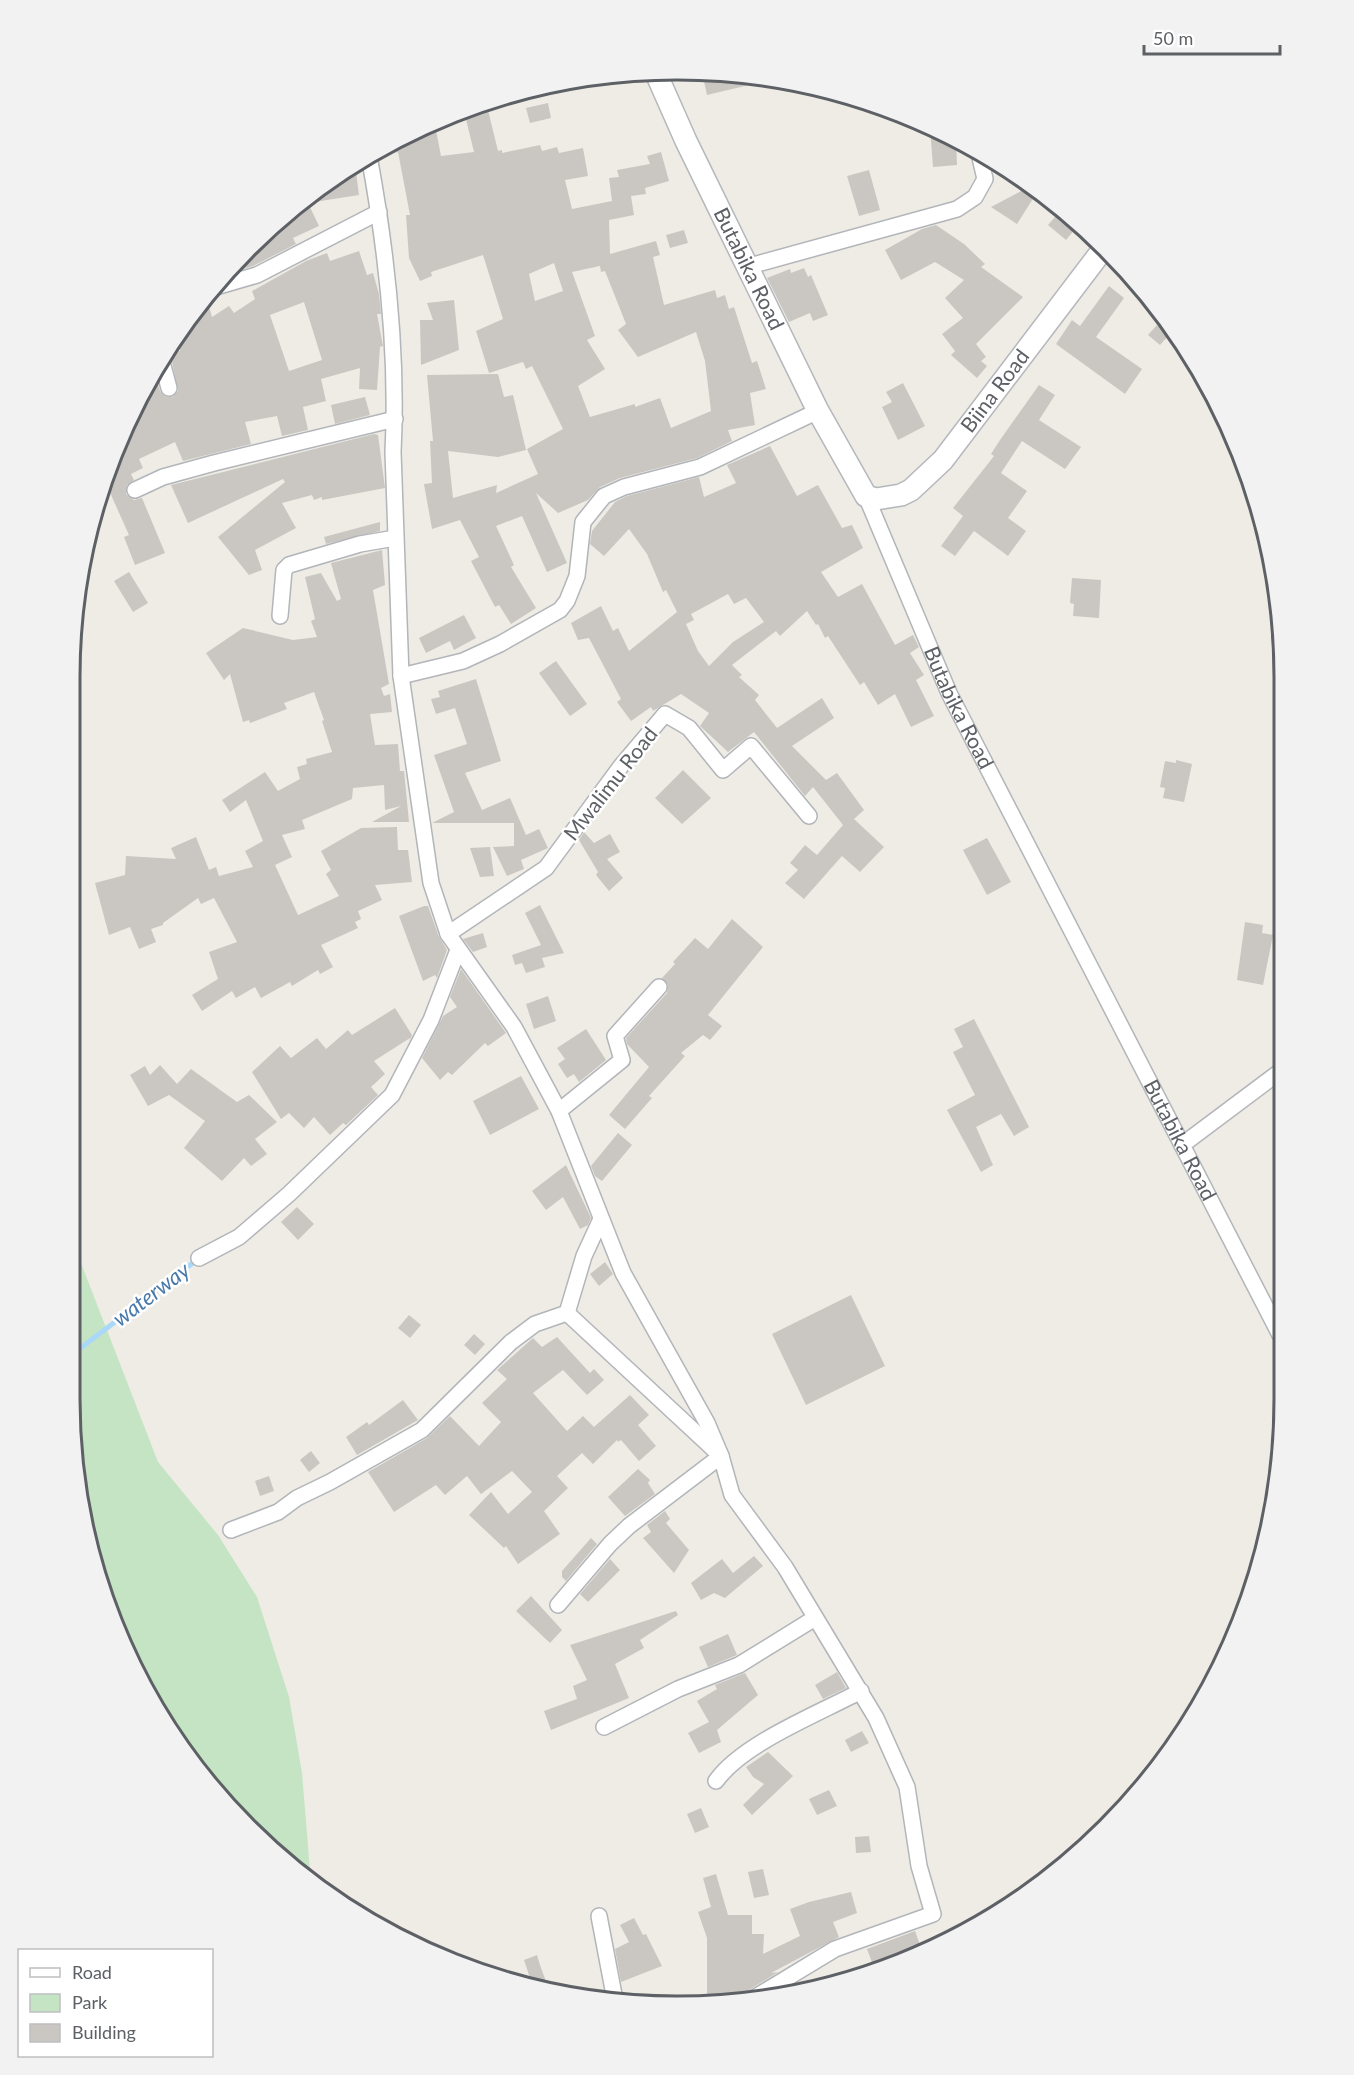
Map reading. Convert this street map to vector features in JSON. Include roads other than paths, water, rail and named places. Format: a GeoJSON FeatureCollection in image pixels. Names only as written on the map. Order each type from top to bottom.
{"type":"FeatureCollection","features":[{"type":"Feature","properties":{"kind":"main road","name":"Butabika Road"},"geometry":{"type":"LineString","coordinates":[[659,80],[746,267],[818,411],[866,496]]}},
{"type":"Feature","properties":{"kind":"main road","name":"Biina Road"},"geometry":{"type":"LineString","coordinates":[[866,496],[876,499],[901,495],[910,490],[943,460],[1099,255]]}},
{"type":"Feature","properties":{"kind":"street"},"geometry":{"type":"LineString","coordinates":[[746,267],[957,209],[975,196],[985,179],[981,163]]}},
{"type":"Feature","properties":{"kind":"street"},"geometry":{"type":"LineString","coordinates":[[371,165],[387,266],[401,676],[431,883],[448,934],[514,1027],[559,1111],[623,1273],[707,1423],[721,1456],[732,1495],[785,1567],[814,1618],[861,1691],[907,1787],[919,1866],[933,1914],[835,1949],[770,1988]]}},
{"type":"Feature","properties":{"kind":"street"},"geometry":{"type":"LineString","coordinates":[[228,283],[256,275],[379,212]]}},
{"type":"Feature","properties":{"kind":"street"},"geometry":{"type":"LineString","coordinates":[[164,371],[169,388]]}},
{"type":"Feature","properties":{"kind":"street"},"geometry":{"type":"LineString","coordinates":[[401,676],[463,661],[500,644],[560,610],[567,601],[577,576],[583,522],[604,496],[624,486],[700,468],[818,411]]}},
{"type":"Feature","properties":{"kind":"street"},"geometry":{"type":"LineString","coordinates":[[135,490],[163,477],[214,463],[394,419]]}},
{"type":"Feature","properties":{"kind":"street","name":"Butabika Road"},"geometry":{"type":"LineString","coordinates":[[866,496],[949,693],[1274,1322]]}},
{"type":"Feature","properties":{"kind":"street"},"geometry":{"type":"LineString","coordinates":[[280,616],[284,570],[289,565],[360,544],[395,538]]}},
{"type":"Feature","properties":{"kind":"street","name":"Mwalimu Road"},"geometry":{"type":"LineString","coordinates":[[448,934],[546,868],[621,766],[665,714],[689,728],[723,770],[751,746],[810,816]]}},
{"type":"Feature","properties":{"kind":"street"},"geometry":{"type":"LineString","coordinates":[[199,1258],[239,1237],[289,1194],[392,1095],[431,1020],[458,950]]}},
{"type":"Feature","properties":{"kind":"street"},"geometry":{"type":"LineString","coordinates":[[559,1111],[622,1060],[615,1036],[659,987]]}},
{"type":"Feature","properties":{"kind":"street"},"geometry":{"type":"LineString","coordinates":[[1182,1145],[1274,1076]]}},
{"type":"Feature","properties":{"kind":"street"},"geometry":{"type":"LineString","coordinates":[[567,1313],[584,1256],[601,1219]]}},
{"type":"Feature","properties":{"kind":"street"},"geometry":{"type":"LineString","coordinates":[[567,1313],[721,1456]]}},
{"type":"Feature","properties":{"kind":"street"},"geometry":{"type":"LineString","coordinates":[[231,1530],[278,1512],[297,1498],[422,1430],[511,1342],[535,1324],[567,1313]]}},
{"type":"Feature","properties":{"kind":"street"},"geometry":{"type":"LineString","coordinates":[[558,1605],[610,1544],[629,1526],[721,1456]]}},
{"type":"Feature","properties":{"kind":"street"},"geometry":{"type":"LineString","coordinates":[[604,1727],[678,1689],[739,1665],[814,1618]]}},
{"type":"Feature","properties":{"kind":"street"},"geometry":{"type":"LineString","coordinates":[[716,1781],[727,1767],[752,1750],[861,1691]]}},
{"type":"Feature","properties":{"kind":"street"},"geometry":{"type":"LineString","coordinates":[[599,1916],[613,1991]]}},
{"type":"Feature","properties":{"kind":"waterway","name":"waterway"},"geometry":{"type":"LineString","coordinates":[[80,1348],[198,1259]]}}]}
